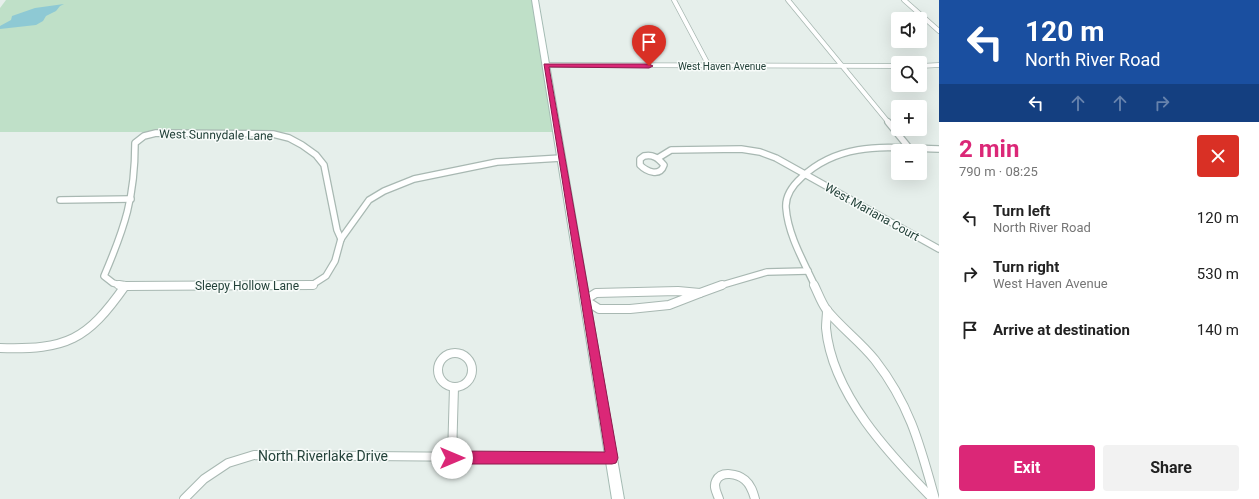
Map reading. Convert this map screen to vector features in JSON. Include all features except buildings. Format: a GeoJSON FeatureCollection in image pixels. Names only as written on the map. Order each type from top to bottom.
{"type":"FeatureCollection","features":[{"type":"Feature","properties":{"kind":"street"},"geometry":{"type":"LineString","coordinates":[[535,0],[618,499]]}},
{"type":"Feature","properties":{"kind":"street"},"geometry":{"type":"LineString","coordinates":[[674,0],[709,66]]}},
{"type":"Feature","properties":{"kind":"street"},"geometry":{"type":"LineString","coordinates":[[788,0],[906,144]]}},
{"type":"Feature","properties":{"kind":"street"},"geometry":{"type":"LineString","coordinates":[[904,0],[939,31]]}},
{"type":"Feature","properties":{"kind":"street","name":"West Haven Avenue"},"geometry":{"type":"LineString","coordinates":[[546,65],[891,66]]}},
{"type":"Feature","properties":{"kind":"street"},"geometry":{"type":"LineString","coordinates":[[927,66],[939,65]]}},
{"type":"Feature","properties":{"kind":"street","name":"West Sunnydale Lane"},"geometry":{"type":"LineString","coordinates":[[131,199],[134,181],[135,143],[144,136],[156,133],[273,134],[289,138],[316,155],[324,165],[337,230],[341,239]]}},
{"type":"Feature","properties":{"kind":"street","name":"West Mariana Court"},"geometry":{"type":"LineString","coordinates":[[658,158],[664,165],[661,171],[649,172],[640,165],[640,160],[645,156],[658,158],[671,150],[741,149],[773,156],[939,249]]}},
{"type":"Feature","properties":{"kind":"street"},"geometry":{"type":"LineString","coordinates":[[891,149],[854,150],[833,158],[806,174],[794,184],[786,199],[787,221],[800,256],[827,310],[870,353],[900,397],[916,435],[934,499]]}},
{"type":"Feature","properties":{"kind":"street"},"geometry":{"type":"LineString","coordinates":[[927,149],[939,149]]}},
{"type":"Feature","properties":{"kind":"street"},"geometry":{"type":"LineString","coordinates":[[341,239],[369,200],[414,179],[487,164],[561,158]]}},
{"type":"Feature","properties":{"kind":"street"},"geometry":{"type":"LineString","coordinates":[[0,348],[27,349],[51,346],[68,341],[82,334],[103,315],[125,286],[113,283],[104,276],[124,229],[131,199],[60,200]]}},
{"type":"Feature","properties":{"kind":"street","name":"Sleepy Hollow Lane"},"geometry":{"type":"LineString","coordinates":[[125,286],[312,285],[326,276],[335,261],[341,239]]}},
{"type":"Feature","properties":{"kind":"street"},"geometry":{"type":"LineString","coordinates":[[585,300],[599,309],[630,309],[669,305],[731,281],[767,272],[808,271]]}},
{"type":"Feature","properties":{"kind":"street"},"geometry":{"type":"LineString","coordinates":[[585,300],[596,293],[678,291],[700,293]]}},
{"type":"Feature","properties":{"kind":"street"},"geometry":{"type":"LineString","coordinates":[[827,310],[826,328],[833,360],[840,377],[859,412],[892,457],[934,499]]}},
{"type":"Feature","properties":{"kind":"street"},"geometry":{"type":"LineString","coordinates":[[457,354],[462,355],[471,363],[472,374],[466,383],[454,387],[443,383],[437,369],[446,356],[457,354]]}},
{"type":"Feature","properties":{"kind":"street"},"geometry":{"type":"LineString","coordinates":[[452,458],[454,387]]}},
{"type":"Feature","properties":{"kind":"street","name":"North Riverlake Drive"},"geometry":{"type":"LineString","coordinates":[[184,499],[204,479],[228,463],[254,455],[452,458],[612,458]]}},
{"type":"Feature","properties":{"kind":"street"},"geometry":{"type":"LineString","coordinates":[[719,499],[716,483],[722,474],[728,473],[740,476],[746,481],[751,486],[755,499]]}},
{"type":"Feature","properties":{"kind":"green space"},"geometry":{"type":"Polygon","coordinates":[[[6,0],[532,0],[553,132],[0,132],[0,8],[6,0]]]}},
{"type":"Feature","properties":{"kind":"water"},"geometry":{"type":"Polygon","coordinates":[[[64,4],[36,25],[0,29],[0,26],[11,20],[12,16],[35,8],[64,4]]]}},
{"type":"Feature","properties":{"kind":"route"},"geometry":{"type":"LineString","coordinates":[[452,458],[612,458],[546,65],[649,66]]}}]}
